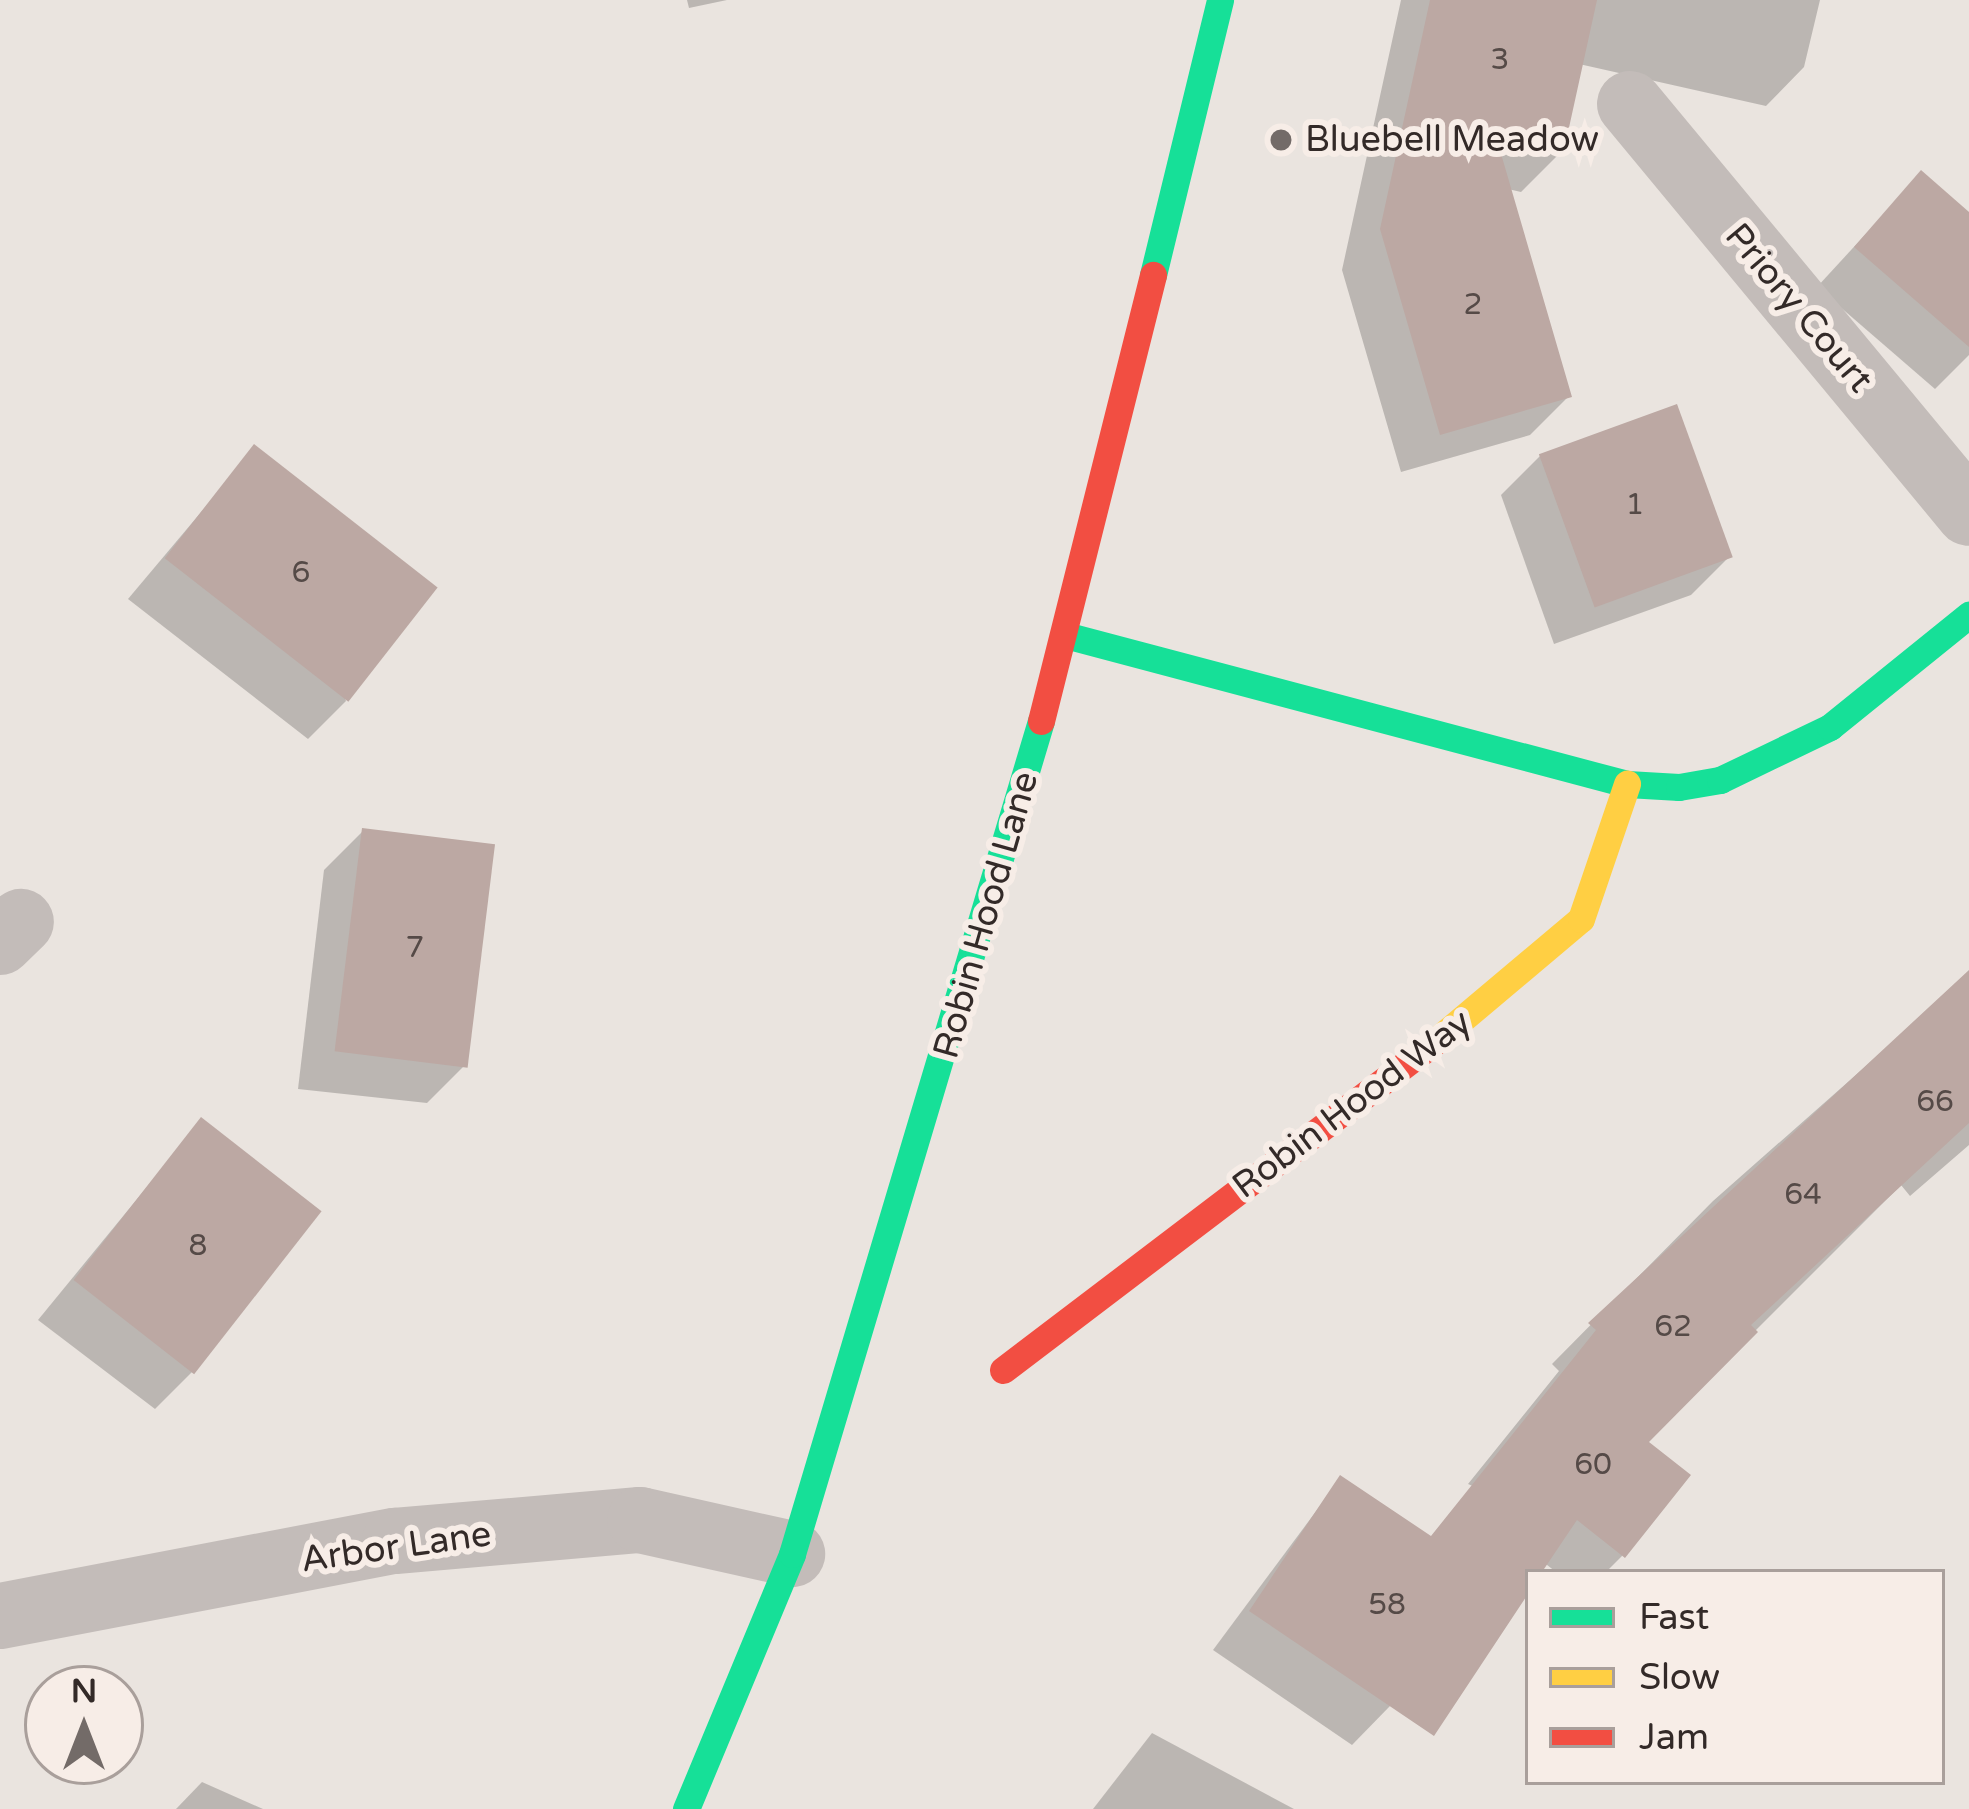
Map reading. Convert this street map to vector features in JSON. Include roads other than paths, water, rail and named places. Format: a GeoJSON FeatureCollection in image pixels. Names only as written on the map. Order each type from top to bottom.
{"type":"FeatureCollection","features":[{"type":"Feature","properties":{"kind":"main road","name":"Robin Hood Lane"},"geometry":{"type":"LineString","coordinates":[[686,1809],[792,1554],[1065,635],[1220,0]]}},
{"type":"Feature","properties":{"kind":"main road"},"geometry":{"type":"LineString","coordinates":[[1065,635],[1627,784],[1720,780],[1782,754],[1969,615]]}},
{"type":"Feature","properties":{"kind":"main road","name":"Robin Hood Way"},"geometry":{"type":"LineString","coordinates":[[1004,1370],[1553,952],[1581,919],[1627,784]]}},
{"type":"Feature","properties":{"kind":"street","name":"Priory Court"},"geometry":{"type":"LineString","coordinates":[[1630,104],[1969,513]]}},
{"type":"Feature","properties":{"kind":"street","name":"Arbor Lane"},"geometry":{"type":"LineString","coordinates":[[0,1616],[395,1541],[640,1520],[792,1554]]}},
{"type":"Feature","properties":{"kind":"place","name":"Bluebell Meadow"},"geometry":{"type":"Point","coordinates":[1281,140]}}]}
